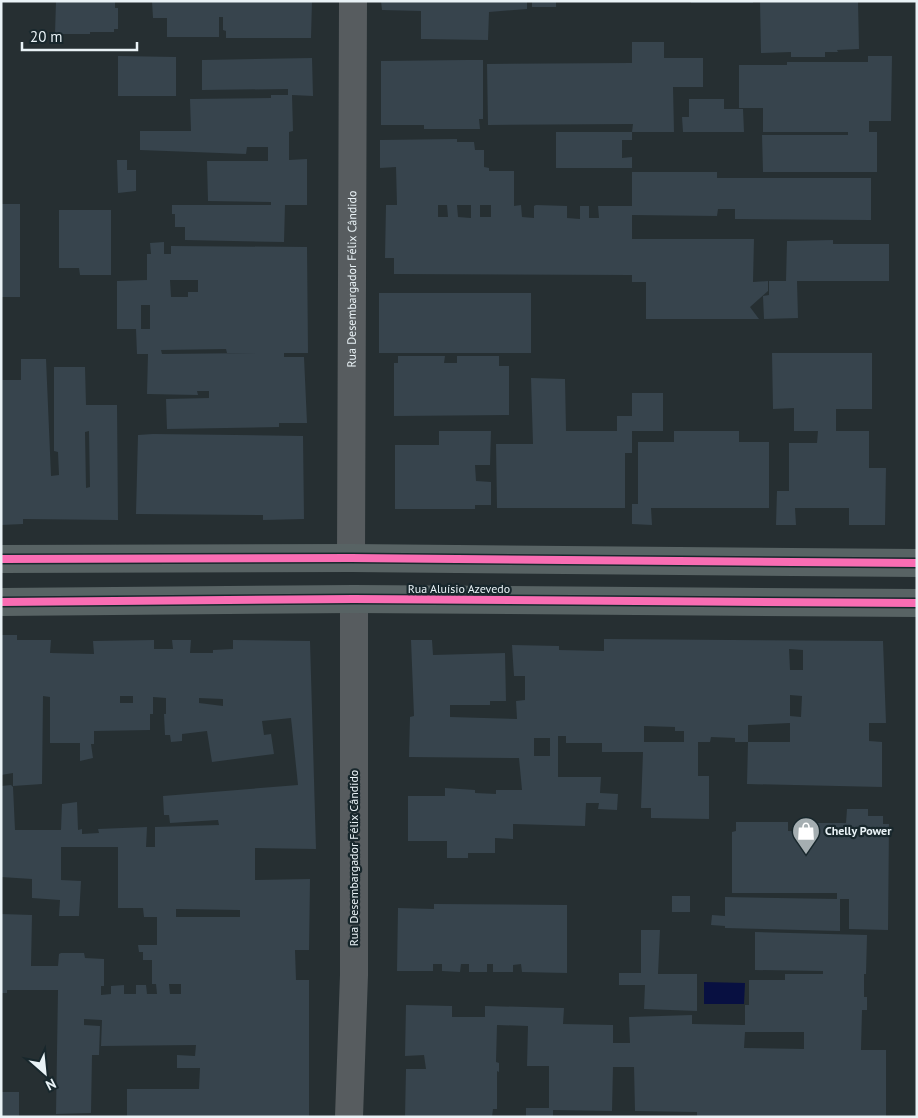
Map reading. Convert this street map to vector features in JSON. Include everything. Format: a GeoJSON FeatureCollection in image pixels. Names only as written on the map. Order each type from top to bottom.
{"type":"FeatureCollection","features":[{"type":"Feature","properties":{"kind":"main road"},"geometry":{"type":"LineString","coordinates":[[1,559],[351,558],[917,562]]}},
{"type":"Feature","properties":{"kind":"main road","name":"Rua Aluísio Azevedo"},"geometry":{"type":"LineString","coordinates":[[1,602],[354,599],[917,603]]}},
{"type":"Feature","properties":{"kind":"street","name":"Rua Desembargador Félix Cândido"},"geometry":{"type":"LineString","coordinates":[[351,558],[353,1]]}},
{"type":"Feature","properties":{"kind":"street","name":"Rua Desembargador Félix Cândido"},"geometry":{"type":"LineString","coordinates":[[349,1117],[354,975],[354,599]]}},
{"type":"Feature","properties":{"kind":"shaded area"},"geometry":{"type":"Polygon","coordinates":[[[704,982],[745,983],[744,1004],[704,1004],[704,982]]]}},
{"type":"Feature","properties":{"kind":"building"},"geometry":{"type":"Polygon","coordinates":[[[56,1],[115,1],[115,8],[118,8],[118,29],[114,29],[114,32],[90,32],[90,34],[55,34],[56,1]]]}},
{"type":"Feature","properties":{"kind":"building"},"geometry":{"type":"Polygon","coordinates":[[[152,1],[312,1],[311,38],[226,38],[226,31],[223,30],[223,17],[219,17],[219,37],[167,37],[167,18],[153,18],[152,1]]]}},
{"type":"Feature","properties":{"kind":"building"},"geometry":{"type":"Polygon","coordinates":[[[381,1],[527,1],[527,9],[489,12],[488,40],[421,39],[421,11],[382,10],[381,1]]]}},
{"type":"Feature","properties":{"kind":"building"},"geometry":{"type":"Polygon","coordinates":[[[532,1],[556,1],[556,7],[532,7],[532,1]]]}},
{"type":"Feature","properties":{"kind":"building"},"geometry":{"type":"Polygon","coordinates":[[[691,1],[753,1],[753,3],[691,3],[691,1]]]}},
{"type":"Feature","properties":{"kind":"building"},"geometry":{"type":"Polygon","coordinates":[[[760,1],[858,1],[859,49],[825,52],[825,57],[791,57],[791,52],[761,53],[760,1]]]}},
{"type":"Feature","properties":{"kind":"building"},"geometry":{"type":"Polygon","coordinates":[[[632,42],[664,42],[664,58],[703,58],[703,87],[673,87],[674,132],[632,132],[633,124],[488,125],[487,64],[632,63],[632,42]]]}},
{"type":"Feature","properties":{"kind":"building"},"geometry":{"type":"Polygon","coordinates":[[[118,56],[176,57],[176,96],[118,96],[118,56]]]}},
{"type":"Feature","properties":{"kind":"building"},"geometry":{"type":"Polygon","coordinates":[[[868,56],[892,56],[891,121],[869,121],[869,132],[877,132],[877,172],[763,172],[762,135],[848,135],[848,132],[763,132],[763,108],[739,108],[739,65],[787,65],[787,62],[868,62],[868,56]]]}},
{"type":"Feature","properties":{"kind":"building"},"geometry":{"type":"Polygon","coordinates":[[[312,58],[313,96],[292,95],[293,131],[289,132],[289,160],[307,159],[307,205],[285,205],[284,242],[185,240],[185,227],[175,227],[175,214],[172,214],[172,205],[271,205],[271,202],[208,201],[207,161],[268,161],[268,147],[247,147],[246,154],[140,150],[140,131],[191,131],[190,99],[271,98],[271,95],[288,95],[288,89],[202,90],[202,60],[312,58]]]}},
{"type":"Feature","properties":{"kind":"building"},"geometry":{"type":"Polygon","coordinates":[[[483,60],[483,119],[479,119],[480,129],[424,129],[424,125],[381,125],[381,61],[483,60]]]}},
{"type":"Feature","properties":{"kind":"building"},"geometry":{"type":"Polygon","coordinates":[[[689,99],[724,99],[724,109],[743,109],[744,132],[683,132],[682,117],[689,117],[689,99]]]}},
{"type":"Feature","properties":{"kind":"building"},"geometry":{"type":"Polygon","coordinates":[[[556,132],[632,132],[632,140],[622,140],[622,158],[632,157],[632,168],[556,168],[556,132]]]}},
{"type":"Feature","properties":{"kind":"building"},"geometry":{"type":"Polygon","coordinates":[[[457,139],[457,142],[474,142],[475,150],[484,150],[484,167],[489,168],[489,171],[514,171],[514,206],[521,205],[522,217],[534,218],[534,206],[536,205],[567,206],[567,218],[580,219],[580,206],[589,206],[589,218],[599,218],[598,206],[632,206],[632,172],[717,172],[717,178],[871,178],[871,220],[735,219],[735,209],[718,209],[717,216],[632,215],[632,239],[754,239],[753,282],[768,281],[768,291],[750,307],[759,319],[646,319],[646,282],[632,282],[632,275],[394,274],[394,258],[385,258],[386,205],[397,205],[396,167],[380,168],[380,140],[457,139]],[[438,205],[438,217],[448,217],[447,205],[438,205]],[[457,205],[458,217],[471,218],[471,205],[457,205]],[[480,205],[480,217],[491,217],[491,205],[480,205]]]}},
{"type":"Feature","properties":{"kind":"building"},"geometry":{"type":"Polygon","coordinates":[[[117,160],[127,160],[127,170],[136,170],[136,191],[118,193],[117,160]]]}},
{"type":"Feature","properties":{"kind":"building"},"geometry":{"type":"Polygon","coordinates":[[[1,204],[20,204],[20,297],[1,297],[1,204]]]}},
{"type":"Feature","properties":{"kind":"building"},"geometry":{"type":"Polygon","coordinates":[[[59,210],[111,210],[111,275],[80,275],[79,268],[59,268],[59,210]]]}},
{"type":"Feature","properties":{"kind":"building"},"geometry":{"type":"Polygon","coordinates":[[[833,240],[833,244],[889,244],[889,281],[797,281],[798,318],[764,319],[763,296],[769,295],[769,281],[786,281],[787,241],[833,240]]]}},
{"type":"Feature","properties":{"kind":"building"},"geometry":{"type":"Polygon","coordinates":[[[164,242],[164,254],[171,254],[171,246],[307,247],[308,353],[284,353],[284,357],[304,357],[307,423],[279,423],[279,427],[167,429],[166,399],[209,398],[209,391],[197,391],[198,395],[147,394],[148,354],[137,354],[136,329],[117,329],[117,281],[147,280],[147,254],[151,254],[150,243],[164,242]],[[170,280],[171,297],[188,297],[188,292],[198,292],[198,280],[170,280]],[[141,305],[141,329],[150,329],[150,305],[141,305]],[[226,349],[161,350],[162,354],[265,353],[227,353],[226,349]]]}},
{"type":"Feature","properties":{"kind":"building"},"geometry":{"type":"Polygon","coordinates":[[[379,293],[531,293],[531,353],[379,353],[379,293]]]}},
{"type":"Feature","properties":{"kind":"building"},"geometry":{"type":"Polygon","coordinates":[[[772,353],[872,353],[872,409],[836,409],[836,431],[869,431],[869,468],[886,468],[885,525],[849,525],[849,508],[795,508],[796,525],[776,525],[777,491],[789,491],[789,443],[817,443],[818,431],[794,431],[794,408],[773,409],[772,353]]]}},
{"type":"Feature","properties":{"kind":"building"},"geometry":{"type":"Polygon","coordinates":[[[398,356],[445,356],[444,363],[457,363],[457,356],[499,356],[499,366],[509,366],[509,415],[394,416],[394,363],[398,363],[398,356]]]}},
{"type":"Feature","properties":{"kind":"building"},"geometry":{"type":"Polygon","coordinates":[[[21,359],[46,359],[51,476],[59,475],[58,452],[54,451],[54,367],[85,367],[86,405],[117,405],[118,520],[23,519],[23,524],[1,525],[1,380],[21,380],[21,359]],[[89,431],[85,432],[86,488],[90,487],[89,431]]]}},
{"type":"Feature","properties":{"kind":"building"},"geometry":{"type":"Polygon","coordinates":[[[531,378],[565,379],[566,431],[617,431],[617,416],[632,416],[632,393],[663,393],[663,431],[632,431],[632,453],[625,453],[625,508],[497,508],[496,444],[533,444],[531,378]]]}},
{"type":"Feature","properties":{"kind":"building"},"geometry":{"type":"Polygon","coordinates":[[[439,431],[491,431],[490,465],[475,465],[476,481],[491,482],[491,505],[475,505],[475,509],[395,509],[395,445],[439,445],[439,431]]]}},
{"type":"Feature","properties":{"kind":"building"},"geometry":{"type":"Polygon","coordinates":[[[674,431],[739,431],[739,442],[769,442],[769,508],[651,508],[652,525],[632,524],[632,504],[638,504],[638,442],[674,442],[674,431]]]}},
{"type":"Feature","properties":{"kind":"building"},"geometry":{"type":"Polygon","coordinates":[[[138,435],[303,436],[304,519],[263,520],[263,515],[136,514],[138,435]]]}},
{"type":"Feature","properties":{"kind":"building"},"geometry":{"type":"Polygon","coordinates":[[[1,635],[17,635],[17,640],[51,640],[50,653],[94,654],[93,641],[154,640],[154,649],[173,649],[172,640],[191,640],[190,653],[213,653],[213,650],[233,649],[233,640],[310,641],[316,849],[255,848],[255,880],[310,879],[309,950],[295,950],[296,980],[309,980],[309,1117],[127,1117],[127,1089],[199,1089],[200,1068],[177,1068],[177,1055],[195,1056],[196,1045],[101,1046],[102,1020],[84,1019],[84,1025],[100,1026],[99,1055],[92,1055],[91,1113],[56,1114],[58,990],[7,990],[7,993],[1,993],[1,914],[32,915],[31,966],[58,966],[59,954],[61,953],[84,953],[85,958],[104,959],[104,986],[101,986],[101,995],[111,994],[111,986],[124,985],[124,994],[136,994],[136,985],[146,985],[147,994],[157,994],[156,984],[152,984],[152,960],[143,960],[143,952],[139,952],[138,945],[157,945],[157,917],[144,917],[143,908],[118,908],[118,847],[61,847],[61,880],[81,881],[79,916],[59,916],[60,900],[32,898],[32,879],[1,877],[1,786],[11,785],[13,787],[15,830],[61,830],[62,804],[77,802],[78,830],[82,829],[82,834],[99,833],[98,829],[147,827],[146,847],[155,847],[155,827],[219,825],[218,820],[170,823],[169,815],[164,815],[163,796],[298,785],[291,718],[262,721],[264,735],[271,734],[274,754],[212,762],[207,731],[182,734],[182,741],[171,742],[170,735],[165,735],[164,714],[166,714],[166,698],[153,697],[153,714],[150,714],[150,730],[94,731],[94,744],[91,744],[93,758],[80,761],[80,743],[50,743],[50,697],[43,696],[42,784],[13,786],[13,773],[1,775],[1,635]],[[120,696],[120,703],[133,703],[133,696],[120,696]],[[199,698],[199,703],[223,706],[223,699],[199,698]],[[176,909],[176,917],[240,917],[240,910],[176,909]],[[169,984],[170,994],[181,994],[181,984],[169,984]]]}},
{"type":"Feature","properties":{"kind":"building"},"geometry":{"type":"Polygon","coordinates":[[[604,639],[883,641],[886,723],[869,723],[869,741],[882,742],[882,787],[747,784],[748,742],[735,742],[735,738],[711,737],[710,742],[698,742],[698,776],[709,776],[709,819],[651,818],[651,808],[641,808],[643,752],[602,752],[602,743],[566,743],[566,736],[558,736],[558,777],[601,777],[600,793],[618,794],[617,810],[598,809],[599,803],[586,803],[585,826],[513,824],[513,839],[495,838],[495,853],[468,853],[468,858],[447,858],[447,841],[408,841],[408,796],[445,796],[445,788],[475,790],[475,793],[496,794],[496,790],[522,790],[519,758],[409,757],[410,717],[414,716],[411,640],[432,640],[433,655],[505,653],[506,701],[490,701],[490,705],[450,705],[450,717],[517,719],[516,701],[525,700],[525,676],[514,676],[512,645],[559,646],[559,650],[604,651],[604,639]],[[789,649],[790,670],[803,670],[803,650],[789,649]],[[790,695],[790,716],[801,717],[802,696],[790,695]],[[790,723],[748,725],[748,742],[790,742],[790,723]],[[644,726],[644,742],[684,742],[684,731],[675,731],[675,727],[644,726]],[[534,738],[534,756],[550,756],[550,738],[534,738]]]}},
{"type":"Feature","properties":{"kind":"building"},"geometry":{"type":"Polygon","coordinates":[[[847,809],[868,809],[868,816],[883,816],[883,824],[889,824],[888,930],[849,929],[849,899],[840,899],[840,931],[725,928],[725,926],[711,925],[712,915],[725,916],[725,897],[837,899],[837,893],[732,893],[732,832],[736,831],[736,822],[788,822],[788,831],[813,832],[813,823],[846,823],[847,809]]]}},
{"type":"Feature","properties":{"kind":"building"},"geometry":{"type":"Polygon","coordinates":[[[672,896],[690,896],[690,912],[672,912],[672,896]]]}},
{"type":"Feature","properties":{"kind":"building"},"geometry":{"type":"Polygon","coordinates":[[[434,904],[567,905],[567,973],[522,972],[521,964],[513,965],[513,972],[493,972],[493,964],[487,964],[487,972],[469,972],[469,964],[461,964],[460,972],[442,971],[442,964],[433,964],[433,971],[397,971],[398,908],[434,909],[434,904]]]}},
{"type":"Feature","properties":{"kind":"building"},"geometry":{"type":"Polygon","coordinates":[[[641,930],[660,930],[658,974],[697,974],[697,1011],[644,1009],[645,985],[619,985],[619,973],[641,973],[641,930]]]}},
{"type":"Feature","properties":{"kind":"building"},"geometry":{"type":"Polygon","coordinates":[[[755,932],[867,935],[864,997],[867,997],[867,1010],[862,1010],[861,1050],[886,1050],[886,1117],[697,1117],[697,1112],[635,1111],[634,1067],[613,1067],[612,1111],[553,1110],[553,1117],[526,1117],[526,1108],[549,1108],[549,1066],[527,1066],[528,1026],[497,1025],[496,1062],[499,1063],[499,1072],[497,1071],[497,1109],[493,1109],[492,1117],[405,1117],[406,1069],[426,1069],[424,1055],[405,1056],[406,1005],[452,1006],[452,1017],[485,1017],[485,1006],[564,1008],[563,1024],[613,1025],[613,1043],[630,1043],[629,1017],[692,1015],[692,1024],[745,1025],[745,1005],[749,1005],[749,980],[785,980],[785,974],[823,974],[823,971],[755,970],[755,932]],[[745,1032],[744,1048],[804,1049],[804,1032],[745,1032]]]}},
{"type":"Feature","properties":{"kind":"building"},"geometry":{"type":"Polygon","coordinates":[[[1,1092],[19,1092],[19,1117],[1,1117],[1,1092]]]}},
{"type":"Feature","properties":{"kind":"cycle path"},"geometry":{"type":"LineString","coordinates":[[1,559],[351,558],[917,563]]}},
{"type":"Feature","properties":{"kind":"cycle path"},"geometry":{"type":"LineString","coordinates":[[1,602],[354,599],[917,603]]}},
{"type":"Feature","properties":{"kind":"place","name":"Chelly Power"},"geometry":{"type":"Point","coordinates":[806,855]}}]}
